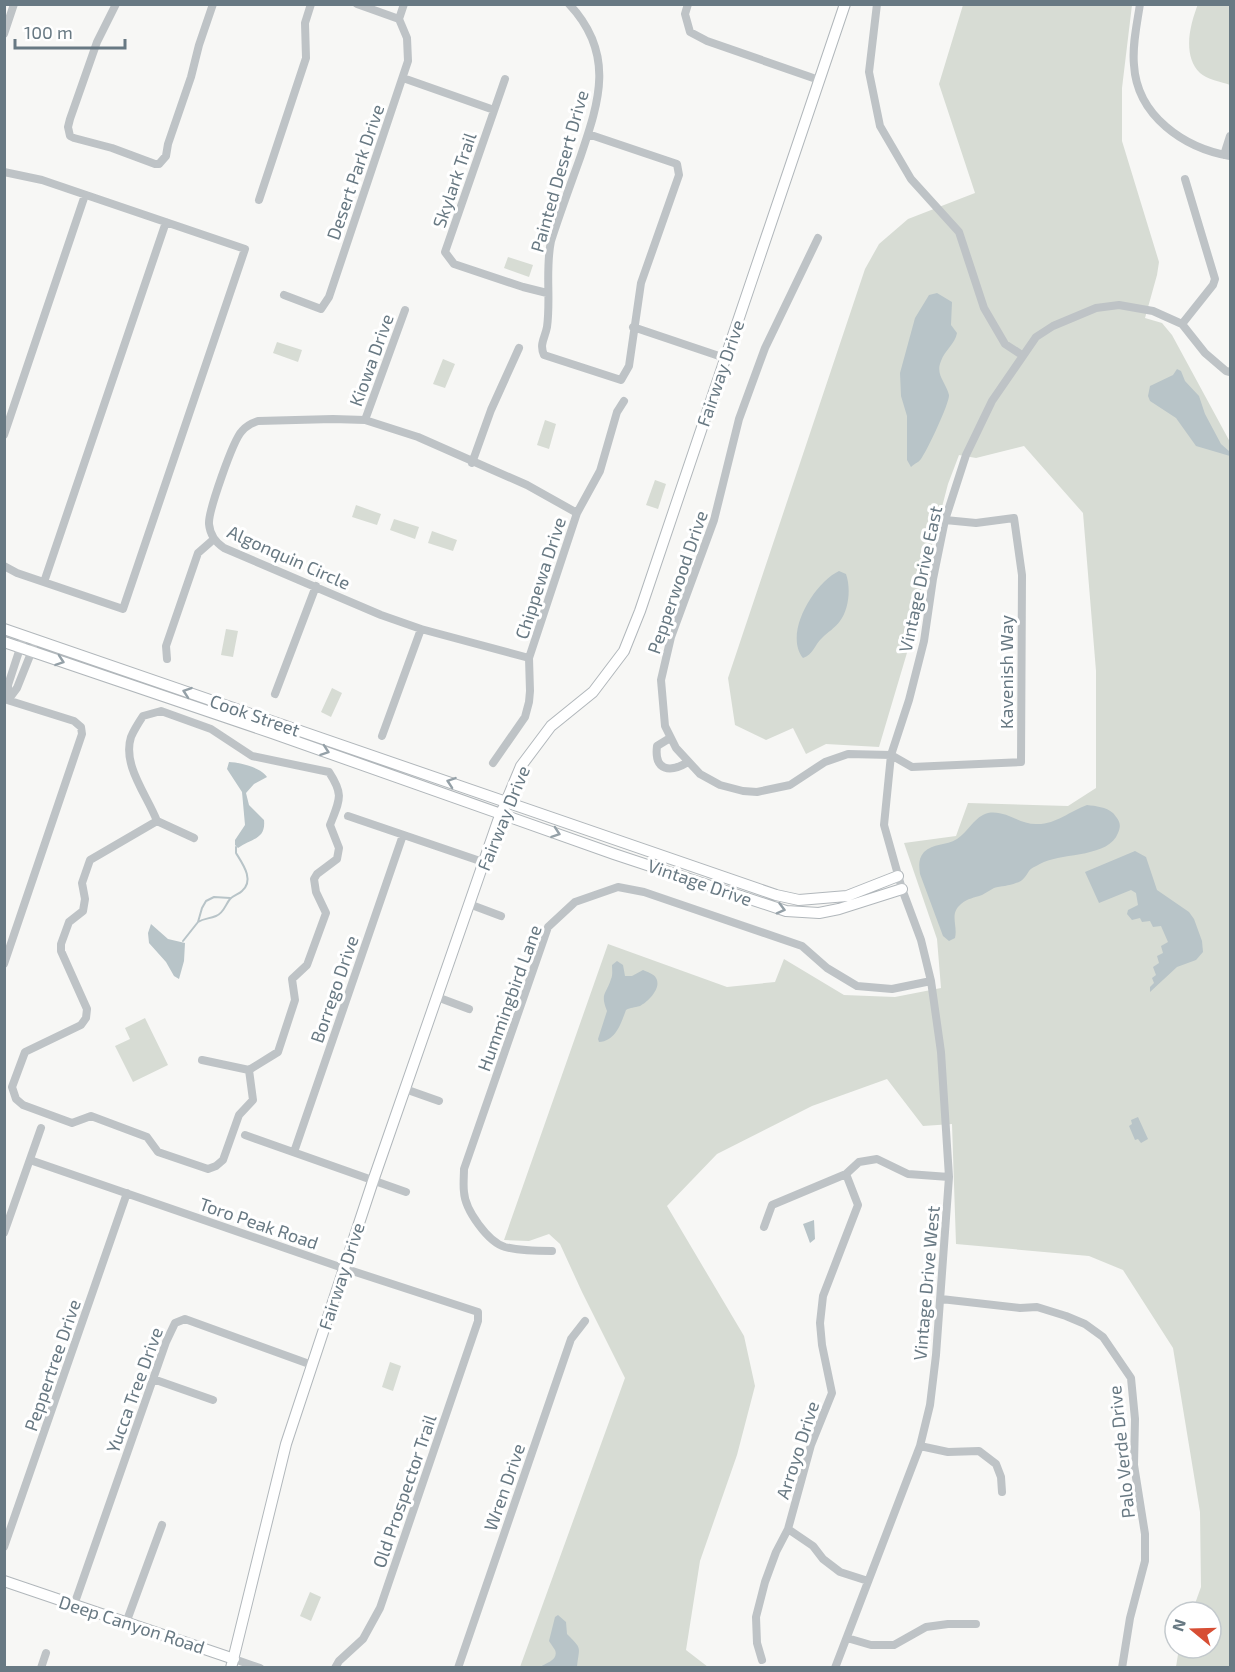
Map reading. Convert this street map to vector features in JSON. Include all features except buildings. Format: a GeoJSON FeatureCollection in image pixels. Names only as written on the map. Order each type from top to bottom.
{"type":"FeatureCollection","features":[{"type":"Feature","properties":{"kind":"street"},"geometry":{"type":"LineString","coordinates":[[4,34],[14,4]]}},
{"type":"Feature","properties":{"kind":"street"},"geometry":{"type":"LineString","coordinates":[[116,4],[97,42],[70,119],[68,131],[74,138],[112,148],[155,164],[163,160],[213,4]]}},
{"type":"Feature","properties":{"kind":"street"},"geometry":{"type":"LineString","coordinates":[[259,200],[306,58],[305,23],[311,4]]}},
{"type":"Feature","properties":{"kind":"street"},"geometry":{"type":"LineString","coordinates":[[357,4],[399,19],[404,4]]}},
{"type":"Feature","properties":{"kind":"street","name":"Painted Desert Drive"},"geometry":{"type":"LineString","coordinates":[[570,4],[584,22],[592,39],[601,82],[588,134],[551,241],[548,255],[547,329],[541,345],[544,355],[621,380],[629,366],[633,327]]}},
{"type":"Feature","properties":{"kind":"street"},"geometry":{"type":"LineString","coordinates":[[688,4],[685,14],[690,32],[707,41],[819,80]]}},
{"type":"Feature","properties":{"kind":"street","name":"Fairway Drive"},"geometry":{"type":"LineString","coordinates":[[232,1663],[286,1443],[373,1181],[501,813],[521,766],[551,726],[593,692],[624,651],[640,611],[844,4]]}},
{"type":"Feature","properties":{"kind":"street"},"geometry":{"type":"LineString","coordinates":[[877,4],[869,72],[880,126],[911,179],[959,232],[984,308],[1005,344],[1022,355]]}},
{"type":"Feature","properties":{"kind":"street"},"geometry":{"type":"LineString","coordinates":[[1140,4],[1134,65],[1138,90],[1149,109],[1164,127],[1194,145],[1227,155],[1230,136]]}},
{"type":"Feature","properties":{"kind":"street","name":"Desert Park Drive"},"geometry":{"type":"LineString","coordinates":[[284,295],[321,309],[329,297],[408,62],[407,38],[399,19]]}},
{"type":"Feature","properties":{"kind":"street"},"geometry":{"type":"LineString","coordinates":[[403,78],[494,110]]}},
{"type":"Feature","properties":{"kind":"street","name":"Skylark Trail"},"geometry":{"type":"LineString","coordinates":[[505,80],[445,252],[454,264],[547,293]]}},
{"type":"Feature","properties":{"kind":"street"},"geometry":{"type":"LineString","coordinates":[[588,134],[677,164],[679,175],[641,283],[633,327],[725,358]]}},
{"type":"Feature","properties":{"kind":"street"},"geometry":{"type":"LineString","coordinates":[[4,172],[42,180],[245,249],[123,609],[16,573],[4,566]]}},
{"type":"Feature","properties":{"kind":"street"},"geometry":{"type":"LineString","coordinates":[[1182,324],[1213,285],[1215,279],[1185,179]]}},
{"type":"Feature","properties":{"kind":"street"},"geometry":{"type":"LineString","coordinates":[[4,435],[86,195]]}},
{"type":"Feature","properties":{"kind":"street"},"geometry":{"type":"LineString","coordinates":[[44,582],[166,222]]}},
{"type":"Feature","properties":{"kind":"street","name":"Pepperwood Drive"},"geometry":{"type":"LineString","coordinates":[[818,238],[761,358],[739,419],[714,520],[671,637],[661,680],[663,713],[670,738],[688,762],[700,774],[731,789],[757,792],[790,785],[825,762],[848,754],[891,755]]}},
{"type":"Feature","properties":{"kind":"street","name":"Vintage Drive East"},"geometry":{"type":"LineString","coordinates":[[902,889],[884,825],[891,755],[909,700],[924,641],[945,520],[966,455],[992,401],[1036,337],[1053,326],[1096,308],[1119,305],[1153,311],[1182,324],[1205,353],[1230,372]]}},
{"type":"Feature","properties":{"kind":"street","name":"Kiowa Drive"},"geometry":{"type":"LineString","coordinates":[[365,420],[405,310]]}},
{"type":"Feature","properties":{"kind":"street"},"geometry":{"type":"LineString","coordinates":[[472,463],[490,410],[519,348]]}},
{"type":"Feature","properties":{"kind":"street","name":"Chippewa Drive"},"geometry":{"type":"LineString","coordinates":[[493,763],[525,717],[530,691],[529,658],[577,513],[600,471],[617,412],[624,401]]}},
{"type":"Feature","properties":{"kind":"street","name":"Algonquin Circle"},"geometry":{"type":"LineString","coordinates":[[529,658],[421,629],[381,615],[224,548],[214,539],[209,526],[210,513],[237,438],[247,426],[258,421],[333,418],[365,420],[418,437],[472,463],[527,485],[577,513]]}},
{"type":"Feature","properties":{"kind":"street","name":"Kavenish Way"},"geometry":{"type":"LineString","coordinates":[[891,755],[912,767],[1021,762],[1022,575],[1014,518],[976,523],[945,520]]}},
{"type":"Feature","properties":{"kind":"street"},"geometry":{"type":"LineString","coordinates":[[167,659],[166,646],[198,553],[214,539]]}},
{"type":"Feature","properties":{"kind":"street"},"geometry":{"type":"LineString","coordinates":[[275,694],[316,586]]}},
{"type":"Feature","properties":{"kind":"street","name":"Cook Street"},"geometry":{"type":"LineString","coordinates":[[4,629],[506,801]]}},
{"type":"Feature","properties":{"kind":"street"},"geometry":{"type":"LineString","coordinates":[[382,736],[421,629]]}},
{"type":"Feature","properties":{"kind":"street"},"geometry":{"type":"LineString","coordinates":[[24,636],[26,650]]}},
{"type":"Feature","properties":{"kind":"street"},"geometry":{"type":"LineString","coordinates":[[4,964],[82,734],[81,727],[74,721],[6,700],[8,685],[26,650],[37,640]]}},
{"type":"Feature","properties":{"kind":"street","name":"Cook Street"},"geometry":{"type":"LineString","coordinates":[[4,642],[142,687],[501,813]]}},
{"type":"Feature","properties":{"kind":"street"},"geometry":{"type":"LineString","coordinates":[[194,838],[157,821],[132,766],[129,753],[132,736],[143,716],[161,711],[211,729],[252,756],[329,772],[339,788],[338,805],[330,825],[339,848],[337,860],[317,874],[314,879],[316,891],[326,913],[307,965],[292,979],[295,1000],[278,1052],[249,1070],[202,1060]]}},
{"type":"Feature","properties":{"kind":"street"},"geometry":{"type":"LineString","coordinates":[[670,738],[657,746],[657,755],[661,764],[665,768],[674,770],[688,762]]}},
{"type":"Feature","properties":{"kind":"street","name":"Vintage Drive"},"geometry":{"type":"LineString","coordinates":[[506,801],[776,895],[799,900],[847,896],[898,876]]}},
{"type":"Feature","properties":{"kind":"street","name":"Vintage Drive"},"geometry":{"type":"LineString","coordinates":[[501,813],[786,911],[819,913],[902,889]]}},
{"type":"Feature","properties":{"kind":"street"},"geometry":{"type":"LineString","coordinates":[[348,816],[483,862]]}},
{"type":"Feature","properties":{"kind":"street"},"geometry":{"type":"LineString","coordinates":[[157,821],[90,860],[82,883],[86,899],[83,911],[69,922],[61,944],[62,956],[87,1009],[86,1018],[81,1025],[25,1053],[12,1087],[14,1095],[23,1105],[72,1123],[91,1116],[147,1137],[158,1152],[208,1169],[223,1160],[239,1115],[253,1100],[249,1070]]}},
{"type":"Feature","properties":{"kind":"street","name":"Borrego Drive"},"geometry":{"type":"LineString","coordinates":[[294,1152],[403,835]]}},
{"type":"Feature","properties":{"kind":"street","name":"Hummingbird Lane"},"geometry":{"type":"LineString","coordinates":[[552,1251],[529,1251],[502,1246],[486,1233],[471,1214],[464,1194],[464,1169],[548,927],[575,902],[618,887],[644,892],[802,946],[827,968],[857,986],[892,989],[931,981]]}},
{"type":"Feature","properties":{"kind":"street","name":"Vintage Drive West"},"geometry":{"type":"LineString","coordinates":[[835,1668],[920,1446],[930,1405],[941,1299],[949,1177],[941,1052],[931,981],[921,940],[902,889]]}},
{"type":"Feature","properties":{"kind":"street"},"geometry":{"type":"LineString","coordinates":[[469,904],[501,916]]}},
{"type":"Feature","properties":{"kind":"street"},"geometry":{"type":"LineString","coordinates":[[437,997],[469,1009]]}},
{"type":"Feature","properties":{"kind":"street"},"geometry":{"type":"LineString","coordinates":[[405,1089],[439,1101]]}},
{"type":"Feature","properties":{"kind":"street"},"geometry":{"type":"LineString","coordinates":[[4,1233],[41,1128]]}},
{"type":"Feature","properties":{"kind":"street"},"geometry":{"type":"LineString","coordinates":[[245,1135],[406,1192]]}},
{"type":"Feature","properties":{"kind":"street"},"geometry":{"type":"LineString","coordinates":[[764,1227],[772,1205],[846,1174],[859,1162],[877,1159],[908,1174],[949,1177]]}},
{"type":"Feature","properties":{"kind":"street","name":"Toro Peak Road"},"geometry":{"type":"LineString","coordinates":[[30,1160],[478,1312]]}},
{"type":"Feature","properties":{"kind":"street","name":"Arroyo Drive"},"geometry":{"type":"LineString","coordinates":[[762,1660],[757,1643],[756,1617],[765,1582],[776,1552],[788,1529],[811,1445],[832,1393],[820,1323],[823,1296],[858,1205],[846,1174]]}},
{"type":"Feature","properties":{"kind":"street","name":"Peppertree Drive"},"geometry":{"type":"LineString","coordinates":[[4,1547],[127,1193]]}},
{"type":"Feature","properties":{"kind":"street","name":"Palo Verde Drive"},"geometry":{"type":"LineString","coordinates":[[941,1299],[1020,1308],[1037,1307],[1085,1324],[1103,1338],[1131,1378],[1135,1419],[1134,1465],[1145,1534],[1145,1561],[1130,1618],[1122,1668]]}},
{"type":"Feature","properties":{"kind":"street","name":"Old Prospector Trail"},"geometry":{"type":"LineString","coordinates":[[334,1668],[363,1640],[380,1608],[478,1322],[478,1312]]}},
{"type":"Feature","properties":{"kind":"street","name":"Yucca Tree Drive"},"geometry":{"type":"LineString","coordinates":[[74,1605],[171,1328],[178,1320],[185,1319],[312,1365]]}},
{"type":"Feature","properties":{"kind":"street","name":"Wren Drive"},"geometry":{"type":"LineString","coordinates":[[458,1668],[571,1339],[585,1321]]}},
{"type":"Feature","properties":{"kind":"street"},"geometry":{"type":"LineString","coordinates":[[153,1379],[213,1400]]}},
{"type":"Feature","properties":{"kind":"street"},"geometry":{"type":"LineString","coordinates":[[920,1446],[948,1452],[979,1451],[996,1464],[1001,1477],[1002,1492]]}},
{"type":"Feature","properties":{"kind":"street"},"geometry":{"type":"LineString","coordinates":[[126,1623],[162,1525]]}},
{"type":"Feature","properties":{"kind":"street"},"geometry":{"type":"LineString","coordinates":[[788,1529],[813,1546],[823,1559],[840,1572],[868,1581]]}},
{"type":"Feature","properties":{"kind":"street","name":"Deep Canyon Road"},"geometry":{"type":"LineString","coordinates":[[4,1581],[232,1663],[260,1668]]}},
{"type":"Feature","properties":{"kind":"street"},"geometry":{"type":"LineString","coordinates":[[847,1638],[871,1645],[894,1645],[926,1627],[976,1624]]}},
{"type":"Feature","properties":{"kind":"street"},"geometry":{"type":"LineString","coordinates":[[41,1668],[46,1653]]}},
{"type":"Feature","properties":{"kind":"shaded area"},"geometry":{"type":"Polygon","coordinates":[[[1198,4],[1230,5],[1230,85],[1210,79],[1194,66],[1189,40],[1198,4]]]}},
{"type":"Feature","properties":{"kind":"shaded area"},"geometry":{"type":"Polygon","coordinates":[[[963,5],[1132,5],[1122,88],[1122,141],[1159,262],[1145,318],[1162,323],[1172,335],[1230,442],[1230,1667],[1176,1667],[1177,1660],[1223,1660],[1223,1600],[1196,1600],[1201,1587],[1200,1512],[1173,1348],[1123,1270],[1089,1256],[956,1244],[952,1124],[923,1126],[887,1079],[812,1106],[717,1154],[667,1206],[744,1336],[755,1386],[737,1455],[700,1561],[686,1650],[708,1667],[520,1667],[625,1378],[560,1244],[549,1234],[529,1241],[504,1240],[608,944],[727,987],[775,982],[784,959],[844,995],[895,997],[941,988],[937,939],[904,843],[956,836],[968,803],[1068,806],[1096,788],[1096,671],[1083,513],[1024,446],[976,458],[959,455],[948,484],[909,646],[879,747],[826,744],[806,754],[793,728],[766,740],[735,725],[728,678],[865,269],[879,244],[908,219],[975,193],[939,84],[963,5]]]}},
{"type":"Feature","properties":{"kind":"shaded area"},"geometry":{"type":"Polygon","coordinates":[[[508,257],[533,265],[529,277],[504,268],[508,257]]]}},
{"type":"Feature","properties":{"kind":"shaded area"},"geometry":{"type":"Polygon","coordinates":[[[937,293],[952,302],[951,325],[957,333],[939,366],[949,395],[928,447],[921,459],[911,467],[907,460],[907,416],[901,396],[900,373],[915,318],[929,295],[937,293]]]}},
{"type":"Feature","properties":{"kind":"shaded area"},"geometry":{"type":"Polygon","coordinates":[[[277,342],[302,350],[298,362],[273,353],[277,342]]]}},
{"type":"Feature","properties":{"kind":"shaded area"},"geometry":{"type":"Polygon","coordinates":[[[443,359],[455,364],[445,388],[433,384],[443,359]]]}},
{"type":"Feature","properties":{"kind":"shaded area"},"geometry":{"type":"Polygon","coordinates":[[[1177,369],[1181,371],[1185,381],[1199,396],[1205,414],[1221,444],[1230,452],[1230,456],[1196,446],[1176,418],[1150,401],[1148,396],[1150,386],[1173,375],[1177,369]]]}},
{"type":"Feature","properties":{"kind":"shaded area"},"geometry":{"type":"Polygon","coordinates":[[[545,420],[556,424],[549,449],[537,445],[545,420]]]}},
{"type":"Feature","properties":{"kind":"shaded area"},"geometry":{"type":"Polygon","coordinates":[[[655,480],[666,484],[658,509],[646,505],[655,480]]]}},
{"type":"Feature","properties":{"kind":"shaded area"},"geometry":{"type":"Polygon","coordinates":[[[356,505],[381,514],[377,525],[352,517],[356,505]]]}},
{"type":"Feature","properties":{"kind":"shaded area"},"geometry":{"type":"Polygon","coordinates":[[[394,519],[419,527],[415,539],[390,530],[394,519]]]}},
{"type":"Feature","properties":{"kind":"shaded area"},"geometry":{"type":"Polygon","coordinates":[[[432,531],[457,540],[453,551],[428,543],[432,531]]]}},
{"type":"Feature","properties":{"kind":"shaded area"},"geometry":{"type":"Polygon","coordinates":[[[839,571],[846,574],[848,580],[848,598],[843,616],[803,658],[798,648],[797,635],[804,609],[820,586],[839,571]]]}},
{"type":"Feature","properties":{"kind":"shaded area"},"geometry":{"type":"Polygon","coordinates":[[[226,629],[238,631],[233,657],[221,655],[226,629]]]}},
{"type":"Feature","properties":{"kind":"shaded area"},"geometry":{"type":"Polygon","coordinates":[[[332,688],[342,693],[331,717],[321,712],[332,688]]]}},
{"type":"Feature","properties":{"kind":"shaded area"},"geometry":{"type":"Polygon","coordinates":[[[229,762],[255,768],[267,777],[254,784],[246,793],[249,805],[264,820],[263,831],[257,838],[238,848],[235,840],[245,825],[242,792],[227,769],[229,762]]]}},
{"type":"Feature","properties":{"kind":"shaded area"},"geometry":{"type":"Polygon","coordinates":[[[1087,805],[1107,809],[1117,818],[1120,827],[1113,841],[1096,850],[1044,862],[1030,870],[1018,882],[994,888],[966,900],[955,912],[955,938],[949,941],[943,936],[920,874],[919,865],[924,852],[931,847],[957,839],[979,817],[988,813],[1001,813],[1024,822],[1043,824],[1087,805]]]}},
{"type":"Feature","properties":{"kind":"shaded area"},"geometry":{"type":"Polygon","coordinates":[[[1135,851],[1146,857],[1157,890],[1189,912],[1202,941],[1203,952],[1196,960],[1177,967],[1150,992],[1150,987],[1154,983],[1152,978],[1156,975],[1153,967],[1159,963],[1157,956],[1163,953],[1161,946],[1168,942],[1161,926],[1153,927],[1150,921],[1142,922],[1140,918],[1132,920],[1127,914],[1128,910],[1138,905],[1136,893],[1131,890],[1099,903],[1085,872],[1135,851]]]}},
{"type":"Feature","properties":{"kind":"shaded area"},"geometry":{"type":"Polygon","coordinates":[[[151,924],[168,939],[185,943],[184,961],[179,979],[174,976],[166,962],[149,943],[148,933],[151,924]]]}},
{"type":"Feature","properties":{"kind":"shaded area"},"geometry":{"type":"Polygon","coordinates":[[[617,961],[623,965],[625,976],[632,976],[643,970],[655,977],[657,986],[650,998],[643,1004],[626,1010],[614,1035],[599,1042],[607,1011],[604,1001],[605,994],[612,977],[612,965],[617,961]]]}},
{"type":"Feature","properties":{"kind":"shaded area"},"geometry":{"type":"Polygon","coordinates":[[[145,1018],[168,1065],[133,1082],[115,1046],[130,1039],[125,1028],[145,1018]]]}},
{"type":"Feature","properties":{"kind":"shaded area"},"geometry":{"type":"Polygon","coordinates":[[[1138,1117],[1148,1139],[1141,1143],[1138,1139],[1135,1140],[1129,1126],[1132,1124],[1131,1120],[1138,1117]]]}},
{"type":"Feature","properties":{"kind":"shaded area"},"geometry":{"type":"Polygon","coordinates":[[[814,1220],[815,1239],[810,1243],[803,1224],[814,1220]]]}},
{"type":"Feature","properties":{"kind":"shaded area"},"geometry":{"type":"Polygon","coordinates":[[[390,1362],[401,1366],[393,1391],[382,1387],[390,1362]]]}},
{"type":"Feature","properties":{"kind":"shaded area"},"geometry":{"type":"Polygon","coordinates":[[[310,1592],[321,1597],[311,1621],[300,1616],[310,1592]]]}},
{"type":"Feature","properties":{"kind":"shaded area"},"geometry":{"type":"Polygon","coordinates":[[[558,1615],[566,1622],[567,1634],[579,1649],[577,1667],[540,1667],[555,1656],[555,1650],[549,1641],[555,1617],[558,1615]]]}},
{"type":"Feature","properties":{"kind":"waterway"},"geometry":{"type":"LineString","coordinates":[[198,922],[219,915],[230,899],[246,887],[247,877],[236,853],[236,847]]}},
{"type":"Feature","properties":{"kind":"waterway"},"geometry":{"type":"LineString","coordinates":[[183,941],[198,922],[206,901],[214,897],[230,898]]}}]}
